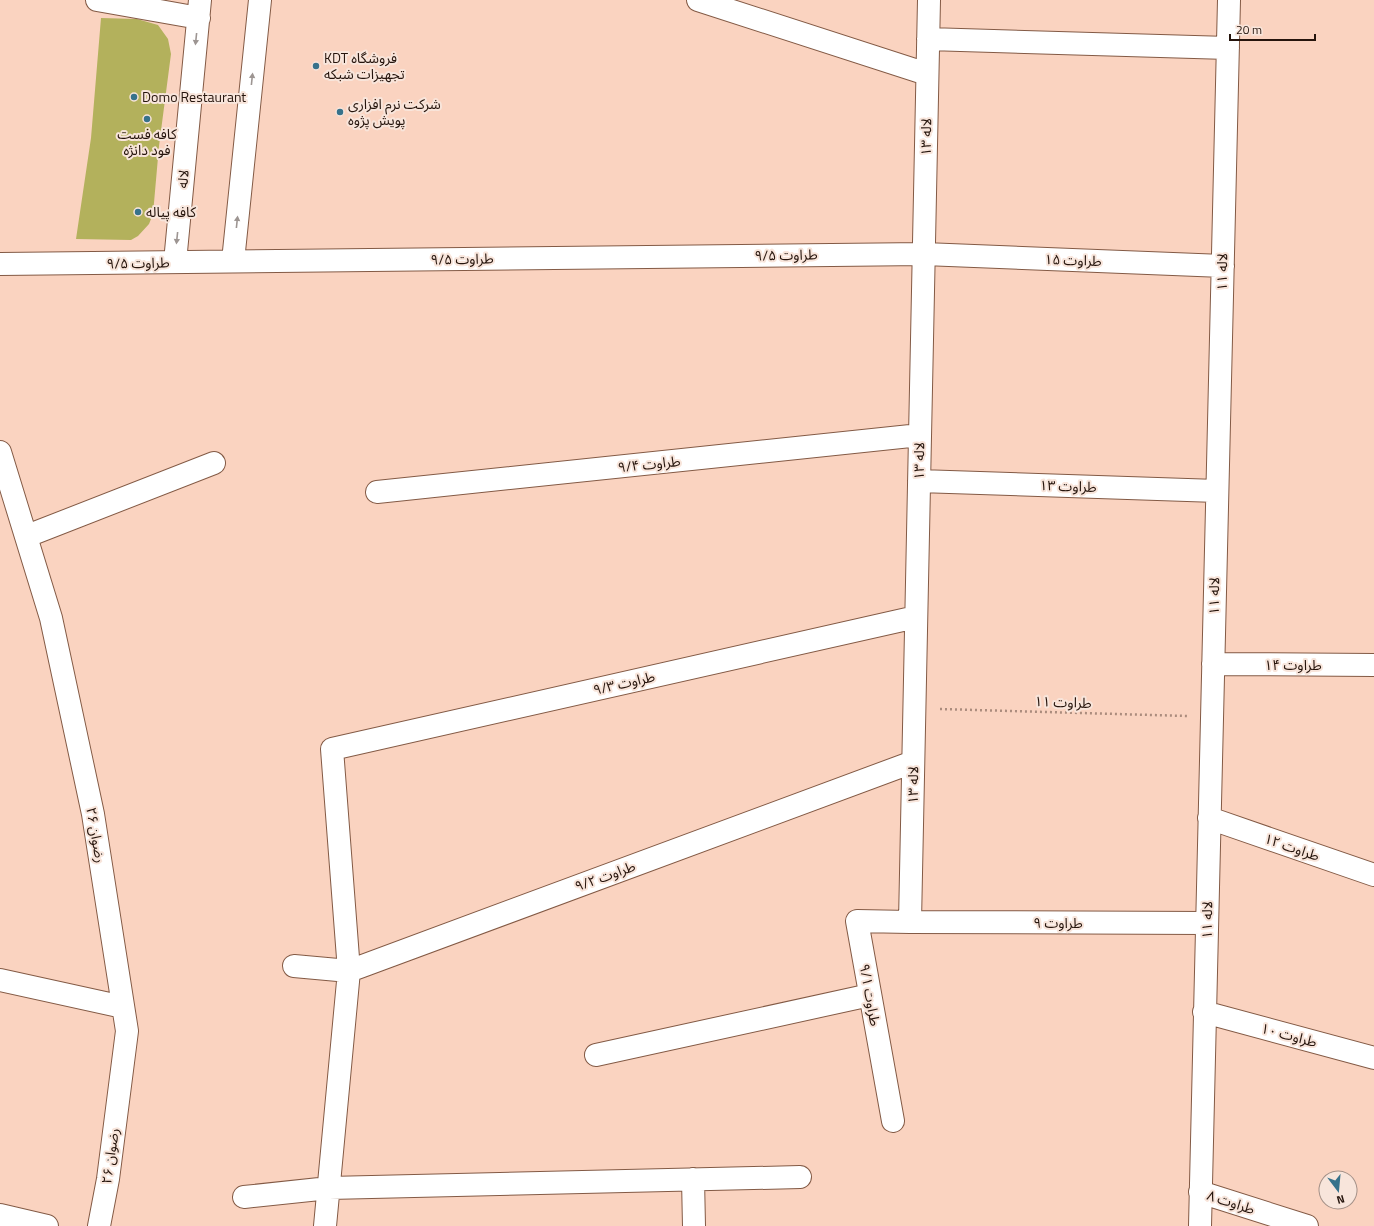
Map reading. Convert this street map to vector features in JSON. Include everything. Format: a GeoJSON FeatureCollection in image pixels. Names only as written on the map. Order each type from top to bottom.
{"type":"FeatureCollection","features":[{"type":"Feature","properties":{"kind":"street"},"geometry":{"type":"LineString","coordinates":[[96,0],[200,9]]}},
{"type":"Feature","properties":{"kind":"street"},"geometry":{"type":"LineString","coordinates":[[233,261],[260,0]]}},
{"type":"Feature","properties":{"kind":"street"},"geometry":{"type":"LineString","coordinates":[[698,0],[928,74]]}},
{"type":"Feature","properties":{"kind":"street","name":"لاله ۱۳"},"geometry":{"type":"LineString","coordinates":[[910,922],[929,0]]}},
{"type":"Feature","properties":{"kind":"street","name":"لاله ۱۱"},"geometry":{"type":"LineString","coordinates":[[1200,1226],[1229,0]]}},
{"type":"Feature","properties":{"kind":"street","name":"لاله"},"geometry":{"type":"LineString","coordinates":[[175,262],[200,9]]}},
{"type":"Feature","properties":{"kind":"street"},"geometry":{"type":"LineString","coordinates":[[928,39],[1228,48]]}},
{"type":"Feature","properties":{"kind":"street","name":"طراوت ۹/۵"},"geometry":{"type":"LineString","coordinates":[[0,264],[924,254]]}},
{"type":"Feature","properties":{"kind":"street","name":"طراوت ۱۵"},"geometry":{"type":"LineString","coordinates":[[924,254],[1223,266]]}},
{"type":"Feature","properties":{"kind":"street","name":"طراوت ۹/۴"},"geometry":{"type":"LineString","coordinates":[[377,492],[920,436]]}},
{"type":"Feature","properties":{"kind":"street","name":"رضوان ۲۶"},"geometry":{"type":"LineString","coordinates":[[0,452],[51,618],[93,814],[124,1007],[127,1031],[108,1179],[99,1226]]}},
{"type":"Feature","properties":{"kind":"street"},"geometry":{"type":"LineString","coordinates":[[26,536],[214,463]]}},
{"type":"Feature","properties":{"kind":"street","name":"طراوت ۱۳"},"geometry":{"type":"LineString","coordinates":[[919,481],[1217,491]]}},
{"type":"Feature","properties":{"kind":"street","name":"طراوت ۹/۳"},"geometry":{"type":"LineString","coordinates":[[349,971],[332,749],[916,617]]}},
{"type":"Feature","properties":{"kind":"street","name":"طراوت ۱۴"},"geometry":{"type":"LineString","coordinates":[[1213,664],[1374,665]]}},
{"type":"Feature","properties":{"kind":"street","name":"طراوت ۹/۲"},"geometry":{"type":"LineString","coordinates":[[294,966],[349,971],[913,762]]}},
{"type":"Feature","properties":{"kind":"street","name":"طراوت ۱۲"},"geometry":{"type":"LineString","coordinates":[[1209,818],[1374,875]]}},
{"type":"Feature","properties":{"kind":"street","name":"طراوت ۹/۱"},"geometry":{"type":"LineString","coordinates":[[893,1121],[857,921],[910,922]]}},
{"type":"Feature","properties":{"kind":"street","name":"طراوت ۹"},"geometry":{"type":"LineString","coordinates":[[910,922],[1206,923]]}},
{"type":"Feature","properties":{"kind":"street"},"geometry":{"type":"LineString","coordinates":[[325,1226],[349,971]]}},
{"type":"Feature","properties":{"kind":"street"},"geometry":{"type":"LineString","coordinates":[[0,980],[124,1007]]}},
{"type":"Feature","properties":{"kind":"street"},"geometry":{"type":"LineString","coordinates":[[596,1055],[870,995]]}},
{"type":"Feature","properties":{"kind":"street","name":"طراوت ۱۰"},"geometry":{"type":"LineString","coordinates":[[1204,1012],[1374,1058]]}},
{"type":"Feature","properties":{"kind":"street"},"geometry":{"type":"LineString","coordinates":[[244,1197],[329,1188],[800,1177]]}},
{"type":"Feature","properties":{"kind":"street"},"geometry":{"type":"LineString","coordinates":[[693,1179],[694,1226]]}},
{"type":"Feature","properties":{"kind":"street","name":"طراوت ۸"},"geometry":{"type":"LineString","coordinates":[[1200,1192],[1307,1226]]}},
{"type":"Feature","properties":{"kind":"street"},"geometry":{"type":"LineString","coordinates":[[0,1215],[47,1226]]}},
{"type":"Feature","properties":{"kind":"path","name":"طراوت ۱۱"},"geometry":{"type":"LineString","coordinates":[[914,708],[1212,717]]}},
{"type":"Feature","properties":{"kind":"building"},"geometry":{"type":"Polygon","coordinates":[[[101,18],[137,19],[158,25],[168,39],[171,54],[159,146],[153,214],[149,224],[138,236],[131,240],[76,239],[91,138],[101,18]]]}},
{"type":"Feature","properties":{"kind":"place","name":"KDT فروشگاه تجهیزات شبکه"},"geometry":{"type":"Point","coordinates":[316,66]}},
{"type":"Feature","properties":{"kind":"place","name":"Domo Restaurant"},"geometry":{"type":"Point","coordinates":[134,97]}},
{"type":"Feature","properties":{"kind":"place","name":"شرکت نرم افزاری پویش پژوه"},"geometry":{"type":"Point","coordinates":[340,112]}},
{"type":"Feature","properties":{"kind":"place","name":"کافه فست فود دانژه"},"geometry":{"type":"Point","coordinates":[147,119]}},
{"type":"Feature","properties":{"kind":"place","name":"کافه پیاله"},"geometry":{"type":"Point","coordinates":[138,212]}}]}
